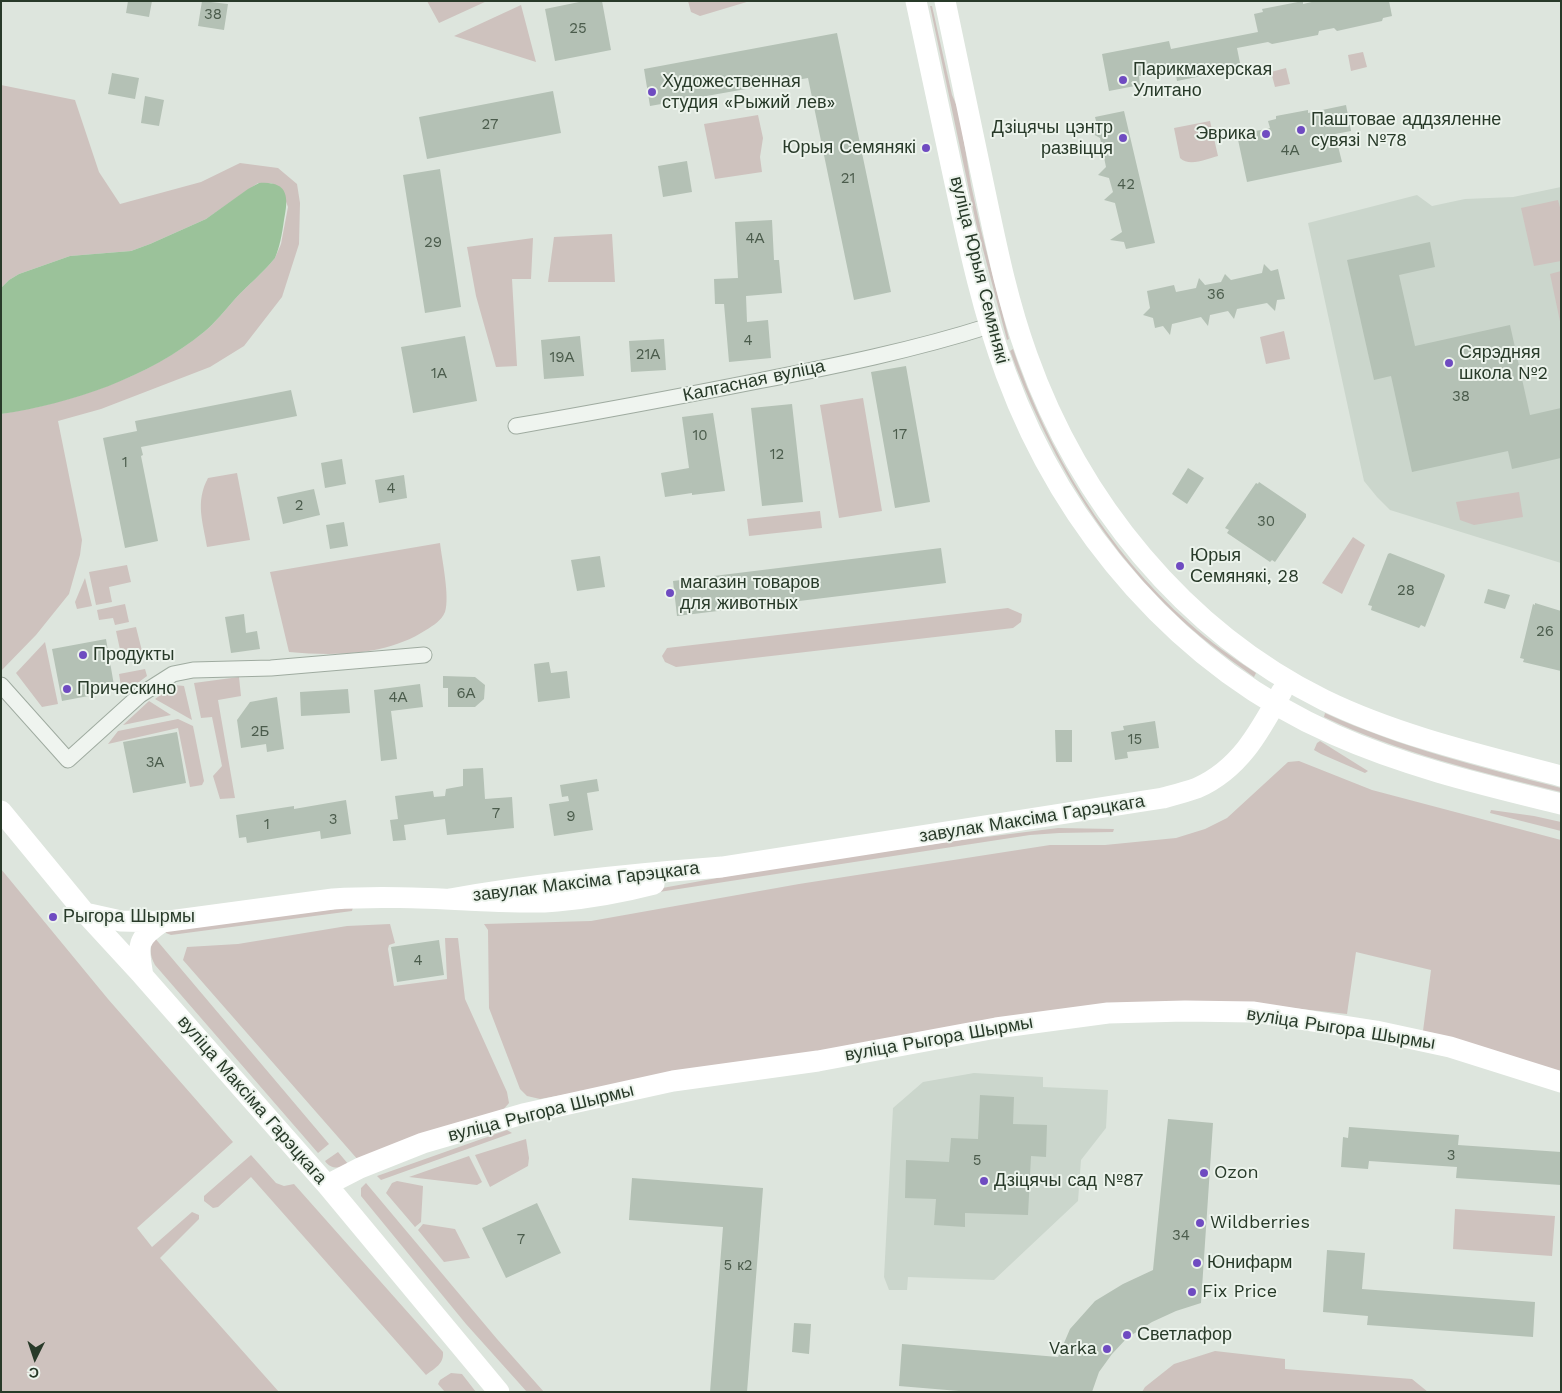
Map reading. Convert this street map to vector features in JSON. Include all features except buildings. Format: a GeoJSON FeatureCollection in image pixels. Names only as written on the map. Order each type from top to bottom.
{"type":"FeatureCollection","features":[{"type":"Feature","properties":{"kind":"main road","name":"вуліца Юрыя Семянякі"},"geometry":{"type":"LineString","coordinates":[[916,1],[965,229],[989,326],[1006,376],[1041,454],[1063,494],[1117,569],[1167,622],[1220,666],[1275,704],[1334,735],[1397,759],[1463,779],[1561,804]]}},
{"type":"Feature","properties":{"kind":"main road","name":"вуліца Юрыя Семянякі"},"geometry":{"type":"LineString","coordinates":[[945,1],[991,223],[1009,298],[1032,370],[1065,442],[1087,481],[1112,518],[1182,600],[1213,628],[1288,680],[1346,710],[1407,733],[1561,776]]}},
{"type":"Feature","properties":{"kind":"main road","name":"завулак Максіма Гарэцкага"},"geometry":{"type":"LineString","coordinates":[[85,913],[121,921],[162,922],[351,898],[514,902],[565,900],[643,887],[722,867],[1164,798],[1195,789],[1209,782],[1244,753],[1261,730],[1288,680]]}},
{"type":"Feature","properties":{"kind":"main road","name":"вуліца Максіма Гарэцкага"},"geometry":{"type":"LineString","coordinates":[[1,811],[85,913],[327,1185],[499,1392]]}},
{"type":"Feature","properties":{"kind":"main road"},"geometry":{"type":"LineString","coordinates":[[142,976],[139,952],[141,942],[146,933],[162,922]]}},
{"type":"Feature","properties":{"kind":"main road","name":"вуліца Рыгора Шырмы"},"geometry":{"type":"LineString","coordinates":[[327,1185],[360,1168],[423,1143],[541,1110],[673,1081],[818,1061],[996,1028],[1108,1013],[1254,1012],[1357,1028],[1450,1047],[1561,1082]]}},
{"type":"Feature","properties":{"kind":"street","name":"Калгасная вуліца"},"geometry":{"type":"LineString","coordinates":[[516,426],[618,409],[809,371],[936,342],[989,326]]}},
{"type":"Feature","properties":{"kind":"street"},"geometry":{"type":"LineString","coordinates":[[1,685],[68,760],[140,695],[173,674],[193,670],[271,668],[424,655]]}},
{"type":"Feature","properties":{"kind":"shaded area"},"geometry":{"type":"Polygon","coordinates":[[[427,1],[487,1],[439,23],[427,1]]]}},
{"type":"Feature","properties":{"kind":"shaded area"},"geometry":{"type":"Polygon","coordinates":[[[688,1],[750,1],[700,16],[691,12],[688,1]]]}},
{"type":"Feature","properties":{"kind":"shaded area"},"geometry":{"type":"Polygon","coordinates":[[[521,5],[536,62],[454,36],[521,5]]]}},
{"type":"Feature","properties":{"kind":"shaded area"},"geometry":{"type":"Polygon","coordinates":[[[930,6],[932,6],[952,95],[959,111],[971,185],[1009,339],[1007,340],[976,223],[930,6]]]}},
{"type":"Feature","properties":{"kind":"shaded area"},"geometry":{"type":"Polygon","coordinates":[[[1363,52],[1367,67],[1351,71],[1348,55],[1363,52]]]}},
{"type":"Feature","properties":{"kind":"shaded area"},"geometry":{"type":"Polygon","coordinates":[[[1286,68],[1290,84],[1275,87],[1271,72],[1286,68]]]}},
{"type":"Feature","properties":{"kind":"shaded area"},"geometry":{"type":"Polygon","coordinates":[[[1,85],[75,100],[99,172],[120,204],[201,182],[240,163],[278,168],[297,184],[300,203],[299,244],[282,297],[244,346],[210,367],[101,409],[58,421],[82,540],[80,555],[69,594],[36,635],[1,671],[1,414],[55,403],[108,386],[158,363],[182,348],[204,332],[275,258],[281,244],[288,207],[281,188],[271,183],[258,183],[206,219],[150,244],[131,251],[70,256],[19,274],[1,288],[1,85]]]}},
{"type":"Feature","properties":{"kind":"shaded area"},"geometry":{"type":"Polygon","coordinates":[[[758,115],[763,138],[760,157],[762,172],[715,179],[704,124],[758,115]]]}},
{"type":"Feature","properties":{"kind":"shaded area"},"geometry":{"type":"Polygon","coordinates":[[[1210,121],[1218,156],[1193,162],[1184,161],[1180,158],[1174,128],[1210,121]]]}},
{"type":"Feature","properties":{"kind":"shaded area"},"geometry":{"type":"Polygon","coordinates":[[[259,183],[276,185],[281,188],[286,197],[286,211],[277,253],[275,258],[204,332],[159,362],[108,386],[55,403],[1,414],[1,288],[9,280],[19,274],[70,256],[131,251],[150,244],[206,219],[259,183]]]}},
{"type":"Feature","properties":{"kind":"shaded area","name":"Сярэдняя школа №2"},"geometry":{"type":"Polygon","coordinates":[[[1561,187],[1561,563],[1390,510],[1364,481],[1308,223],[1417,195],[1432,206],[1465,199],[1513,197],[1561,187]]]}},
{"type":"Feature","properties":{"kind":"shaded area"},"geometry":{"type":"Polygon","coordinates":[[[1558,200],[1561,211],[1561,261],[1534,266],[1521,208],[1558,200]]]}},
{"type":"Feature","properties":{"kind":"shaded area"},"geometry":{"type":"Polygon","coordinates":[[[612,234],[615,282],[548,282],[554,237],[612,234]]]}},
{"type":"Feature","properties":{"kind":"shaded area"},"geometry":{"type":"Polygon","coordinates":[[[533,238],[531,279],[512,279],[517,366],[496,367],[476,296],[467,247],[533,238]]]}},
{"type":"Feature","properties":{"kind":"shaded area"},"geometry":{"type":"Polygon","coordinates":[[[1561,271],[1561,326],[1550,274],[1561,271]]]}},
{"type":"Feature","properties":{"kind":"shaded area"},"geometry":{"type":"Polygon","coordinates":[[[1284,331],[1290,359],[1266,364],[1260,337],[1284,331]]]}},
{"type":"Feature","properties":{"kind":"shaded area"},"geometry":{"type":"Polygon","coordinates":[[[1013,349],[1027,387],[1062,462],[1083,498],[1107,532],[1159,595],[1205,637],[1256,673],[1254,677],[1201,637],[1171,610],[1144,582],[1097,522],[1076,490],[1040,422],[1010,351],[1013,349]]]}},
{"type":"Feature","properties":{"kind":"shaded area"},"geometry":{"type":"Polygon","coordinates":[[[863,398],[882,511],[839,518],[820,405],[863,398]]]}},
{"type":"Feature","properties":{"kind":"shaded area"},"geometry":{"type":"Polygon","coordinates":[[[237,473],[250,540],[207,547],[201,512],[204,487],[208,478],[237,473]]]}},
{"type":"Feature","properties":{"kind":"shaded area"},"geometry":{"type":"Polygon","coordinates":[[[1519,492],[1523,517],[1474,525],[1460,520],[1456,502],[1519,492]]]}},
{"type":"Feature","properties":{"kind":"shaded area"},"geometry":{"type":"Polygon","coordinates":[[[820,511],[822,528],[749,536],[747,519],[820,511]]]}},
{"type":"Feature","properties":{"kind":"shaded area"},"geometry":{"type":"Polygon","coordinates":[[[1353,537],[1365,545],[1342,594],[1322,583],[1353,537]]]}},
{"type":"Feature","properties":{"kind":"shaded area"},"geometry":{"type":"Polygon","coordinates":[[[440,543],[447,597],[445,612],[439,620],[426,630],[411,639],[394,645],[360,652],[324,654],[289,652],[270,572],[440,543]]]}},
{"type":"Feature","properties":{"kind":"shaded area"},"geometry":{"type":"Polygon","coordinates":[[[127,565],[131,582],[109,587],[112,602],[96,605],[89,572],[127,565]]]}},
{"type":"Feature","properties":{"kind":"shaded area"},"geometry":{"type":"Polygon","coordinates":[[[85,578],[92,606],[77,609],[75,602],[85,578]]]}},
{"type":"Feature","properties":{"kind":"shaded area"},"geometry":{"type":"Polygon","coordinates":[[[125,604],[129,622],[115,625],[113,618],[99,620],[97,610],[125,604]]]}},
{"type":"Feature","properties":{"kind":"shaded area"},"geometry":{"type":"Polygon","coordinates":[[[1008,608],[1022,614],[1021,622],[1013,628],[676,667],[665,662],[662,656],[667,648],[1008,608]]]}},
{"type":"Feature","properties":{"kind":"shaded area"},"geometry":{"type":"Polygon","coordinates":[[[136,627],[143,655],[122,659],[116,631],[136,627]]]}},
{"type":"Feature","properties":{"kind":"shaded area"},"geometry":{"type":"Polygon","coordinates":[[[45,642],[58,704],[42,707],[16,673],[45,642]]]}},
{"type":"Feature","properties":{"kind":"shaded area"},"geometry":{"type":"Polygon","coordinates":[[[145,669],[147,676],[139,682],[121,686],[119,674],[145,669]]]}},
{"type":"Feature","properties":{"kind":"shaded area"},"geometry":{"type":"Polygon","coordinates":[[[239,677],[241,696],[218,700],[235,798],[220,799],[213,776],[222,766],[212,717],[201,718],[194,683],[239,677]]]}},
{"type":"Feature","properties":{"kind":"shaded area"},"geometry":{"type":"Polygon","coordinates":[[[175,685],[184,686],[192,720],[155,699],[175,685]]]}},
{"type":"Feature","properties":{"kind":"shaded area"},"geometry":{"type":"Polygon","coordinates":[[[149,701],[171,715],[123,725],[149,701]]]}},
{"type":"Feature","properties":{"kind":"shaded area"},"geometry":{"type":"Polygon","coordinates":[[[1325,713],[1412,747],[1561,788],[1561,792],[1440,761],[1352,730],[1324,717],[1325,713]]]}},
{"type":"Feature","properties":{"kind":"shaded area"},"geometry":{"type":"Polygon","coordinates":[[[178,719],[193,726],[204,781],[202,785],[190,787],[178,728],[108,744],[118,731],[178,719]]]}},
{"type":"Feature","properties":{"kind":"shaded area"},"geometry":{"type":"Polygon","coordinates":[[[1320,741],[1368,771],[1365,773],[1314,750],[1320,741]]]}},
{"type":"Feature","properties":{"kind":"shaded area"},"geometry":{"type":"Polygon","coordinates":[[[1299,761],[1372,790],[1561,840],[1561,1074],[1423,1031],[1431,970],[1356,952],[1347,1014],[1274,1006],[837,1049],[540,1099],[527,1096],[520,1089],[489,1008],[488,930],[484,924],[591,921],[799,884],[1050,845],[1105,845],[1176,838],[1205,829],[1227,818],[1288,762],[1299,761]]]}},
{"type":"Feature","properties":{"kind":"shaded area"},"geometry":{"type":"Polygon","coordinates":[[[1491,810],[1561,822],[1561,831],[1490,813],[1491,810]]]}},
{"type":"Feature","properties":{"kind":"shaded area"},"geometry":{"type":"Polygon","coordinates":[[[1058,828],[1114,829],[1113,832],[1030,835],[633,896],[635,893],[761,870],[954,841],[1058,828]]]}},
{"type":"Feature","properties":{"kind":"shaded area"},"geometry":{"type":"Polygon","coordinates":[[[1,869],[108,999],[233,1142],[137,1228],[152,1247],[192,1212],[199,1215],[199,1219],[160,1258],[279,1392],[1,1392],[1,869]]]}},
{"type":"Feature","properties":{"kind":"shaded area"},"geometry":{"type":"Polygon","coordinates":[[[353,907],[352,911],[171,935],[166,933],[165,929],[353,907]]]}},
{"type":"Feature","properties":{"kind":"shaded area"},"geometry":{"type":"Polygon","coordinates":[[[390,924],[395,943],[389,945],[388,949],[394,986],[447,979],[445,938],[458,938],[465,999],[507,1092],[509,1103],[503,1110],[359,1161],[183,960],[187,947],[238,944],[347,926],[390,924]]]}},
{"type":"Feature","properties":{"kind":"shaded area"},"geometry":{"type":"Polygon","coordinates":[[[154,937],[329,1144],[318,1153],[155,965],[151,951],[154,937]]]}},
{"type":"Feature","properties":{"kind":"shaded area","name":"Дзіцячы сад №87"},"geometry":{"type":"Polygon","coordinates":[[[974,1073],[1043,1077],[1043,1087],[1108,1090],[1106,1128],[1081,1160],[1078,1201],[994,1280],[908,1277],[907,1290],[889,1290],[884,1277],[893,1108],[923,1082],[974,1073]]]}},
{"type":"Feature","properties":{"kind":"shaded area"},"geometry":{"type":"Polygon","coordinates":[[[507,1130],[512,1133],[381,1180],[377,1176],[507,1130]]]}},
{"type":"Feature","properties":{"kind":"shaded area"},"geometry":{"type":"Polygon","coordinates":[[[526,1139],[529,1158],[528,1166],[490,1187],[475,1155],[526,1139]]]}},
{"type":"Feature","properties":{"kind":"shaded area"},"geometry":{"type":"Polygon","coordinates":[[[338,1152],[349,1165],[333,1167],[327,1164],[325,1161],[338,1152]]]}},
{"type":"Feature","properties":{"kind":"shaded area"},"geometry":{"type":"Polygon","coordinates":[[[251,1155],[276,1183],[284,1186],[294,1184],[443,1352],[442,1360],[436,1368],[426,1375],[251,1177],[218,1207],[213,1208],[204,1201],[204,1196],[251,1155]]]}},
{"type":"Feature","properties":{"kind":"shaded area"},"geometry":{"type":"Polygon","coordinates":[[[469,1156],[482,1182],[477,1185],[409,1177],[469,1156]]]}},
{"type":"Feature","properties":{"kind":"shaded area"},"geometry":{"type":"Polygon","coordinates":[[[397,1181],[423,1186],[421,1222],[415,1227],[386,1193],[392,1183],[397,1181]]]}},
{"type":"Feature","properties":{"kind":"shaded area"},"geometry":{"type":"Polygon","coordinates":[[[366,1183],[544,1392],[527,1392],[466,1324],[361,1196],[361,1188],[366,1183]]]}},
{"type":"Feature","properties":{"kind":"shaded area"},"geometry":{"type":"Polygon","coordinates":[[[1455,1209],[1555,1216],[1552,1256],[1453,1249],[1455,1209]]]}},
{"type":"Feature","properties":{"kind":"shaded area"},"geometry":{"type":"Polygon","coordinates":[[[423,1224],[455,1229],[470,1258],[444,1262],[418,1230],[423,1224]]]}},
{"type":"Feature","properties":{"kind":"shaded area"},"geometry":{"type":"Polygon","coordinates":[[[1215,1351],[1285,1359],[1285,1369],[1412,1379],[1428,1392],[1142,1392],[1145,1387],[1174,1364],[1215,1351]]]}},
{"type":"Feature","properties":{"kind":"shaded area"},"geometry":{"type":"Polygon","coordinates":[[[451,1373],[462,1374],[476,1392],[445,1392],[438,1384],[440,1380],[451,1373]]]}},
{"type":"Feature","properties":{"kind":"place","name":"Парикмахерская Улитано"},"geometry":{"type":"Point","coordinates":[1123,80]}},
{"type":"Feature","properties":{"kind":"place","name":"Художественная студия «Рыжий лев»"},"geometry":{"type":"Point","coordinates":[652,92]}},
{"type":"Feature","properties":{"kind":"place","name":"Паштовае аддзяленне сувязі №78"},"geometry":{"type":"Point","coordinates":[1301,130]}},
{"type":"Feature","properties":{"kind":"place","name":"Эврика"},"geometry":{"type":"Point","coordinates":[1266,134]}},
{"type":"Feature","properties":{"kind":"place","name":"Дзіцячы цэнтр развіцця"},"geometry":{"type":"Point","coordinates":[1123,138]}},
{"type":"Feature","properties":{"kind":"place","name":"Юрыя Семянякі"},"geometry":{"type":"Point","coordinates":[926,148]}},
{"type":"Feature","properties":{"kind":"place","name":"Сярэдняя школа №2"},"geometry":{"type":"Point","coordinates":[1449,363]}},
{"type":"Feature","properties":{"kind":"place","name":"Юрыя Семянякі, 28"},"geometry":{"type":"Point","coordinates":[1180,566]}},
{"type":"Feature","properties":{"kind":"place","name":"магазин товаров для животных"},"geometry":{"type":"Point","coordinates":[670,593]}},
{"type":"Feature","properties":{"kind":"place","name":"Продукты"},"geometry":{"type":"Point","coordinates":[83,655]}},
{"type":"Feature","properties":{"kind":"place","name":"Прическино"},"geometry":{"type":"Point","coordinates":[67,689]}},
{"type":"Feature","properties":{"kind":"place","name":"Рыгора Шырмы"},"geometry":{"type":"Point","coordinates":[53,917]}},
{"type":"Feature","properties":{"kind":"place","name":"Ozon"},"geometry":{"type":"Point","coordinates":[1204,1173]}},
{"type":"Feature","properties":{"kind":"place","name":"Дзіцячы сад №87"},"geometry":{"type":"Point","coordinates":[984,1181]}},
{"type":"Feature","properties":{"kind":"place","name":"Wildberries"},"geometry":{"type":"Point","coordinates":[1200,1223]}},
{"type":"Feature","properties":{"kind":"place","name":"Юнифарм"},"geometry":{"type":"Point","coordinates":[1197,1263]}},
{"type":"Feature","properties":{"kind":"place","name":"Fix Price"},"geometry":{"type":"Point","coordinates":[1192,1292]}},
{"type":"Feature","properties":{"kind":"place","name":"Светлафор"},"geometry":{"type":"Point","coordinates":[1127,1335]}},
{"type":"Feature","properties":{"kind":"place","name":"Varka"},"geometry":{"type":"Point","coordinates":[1107,1349]}}]}
